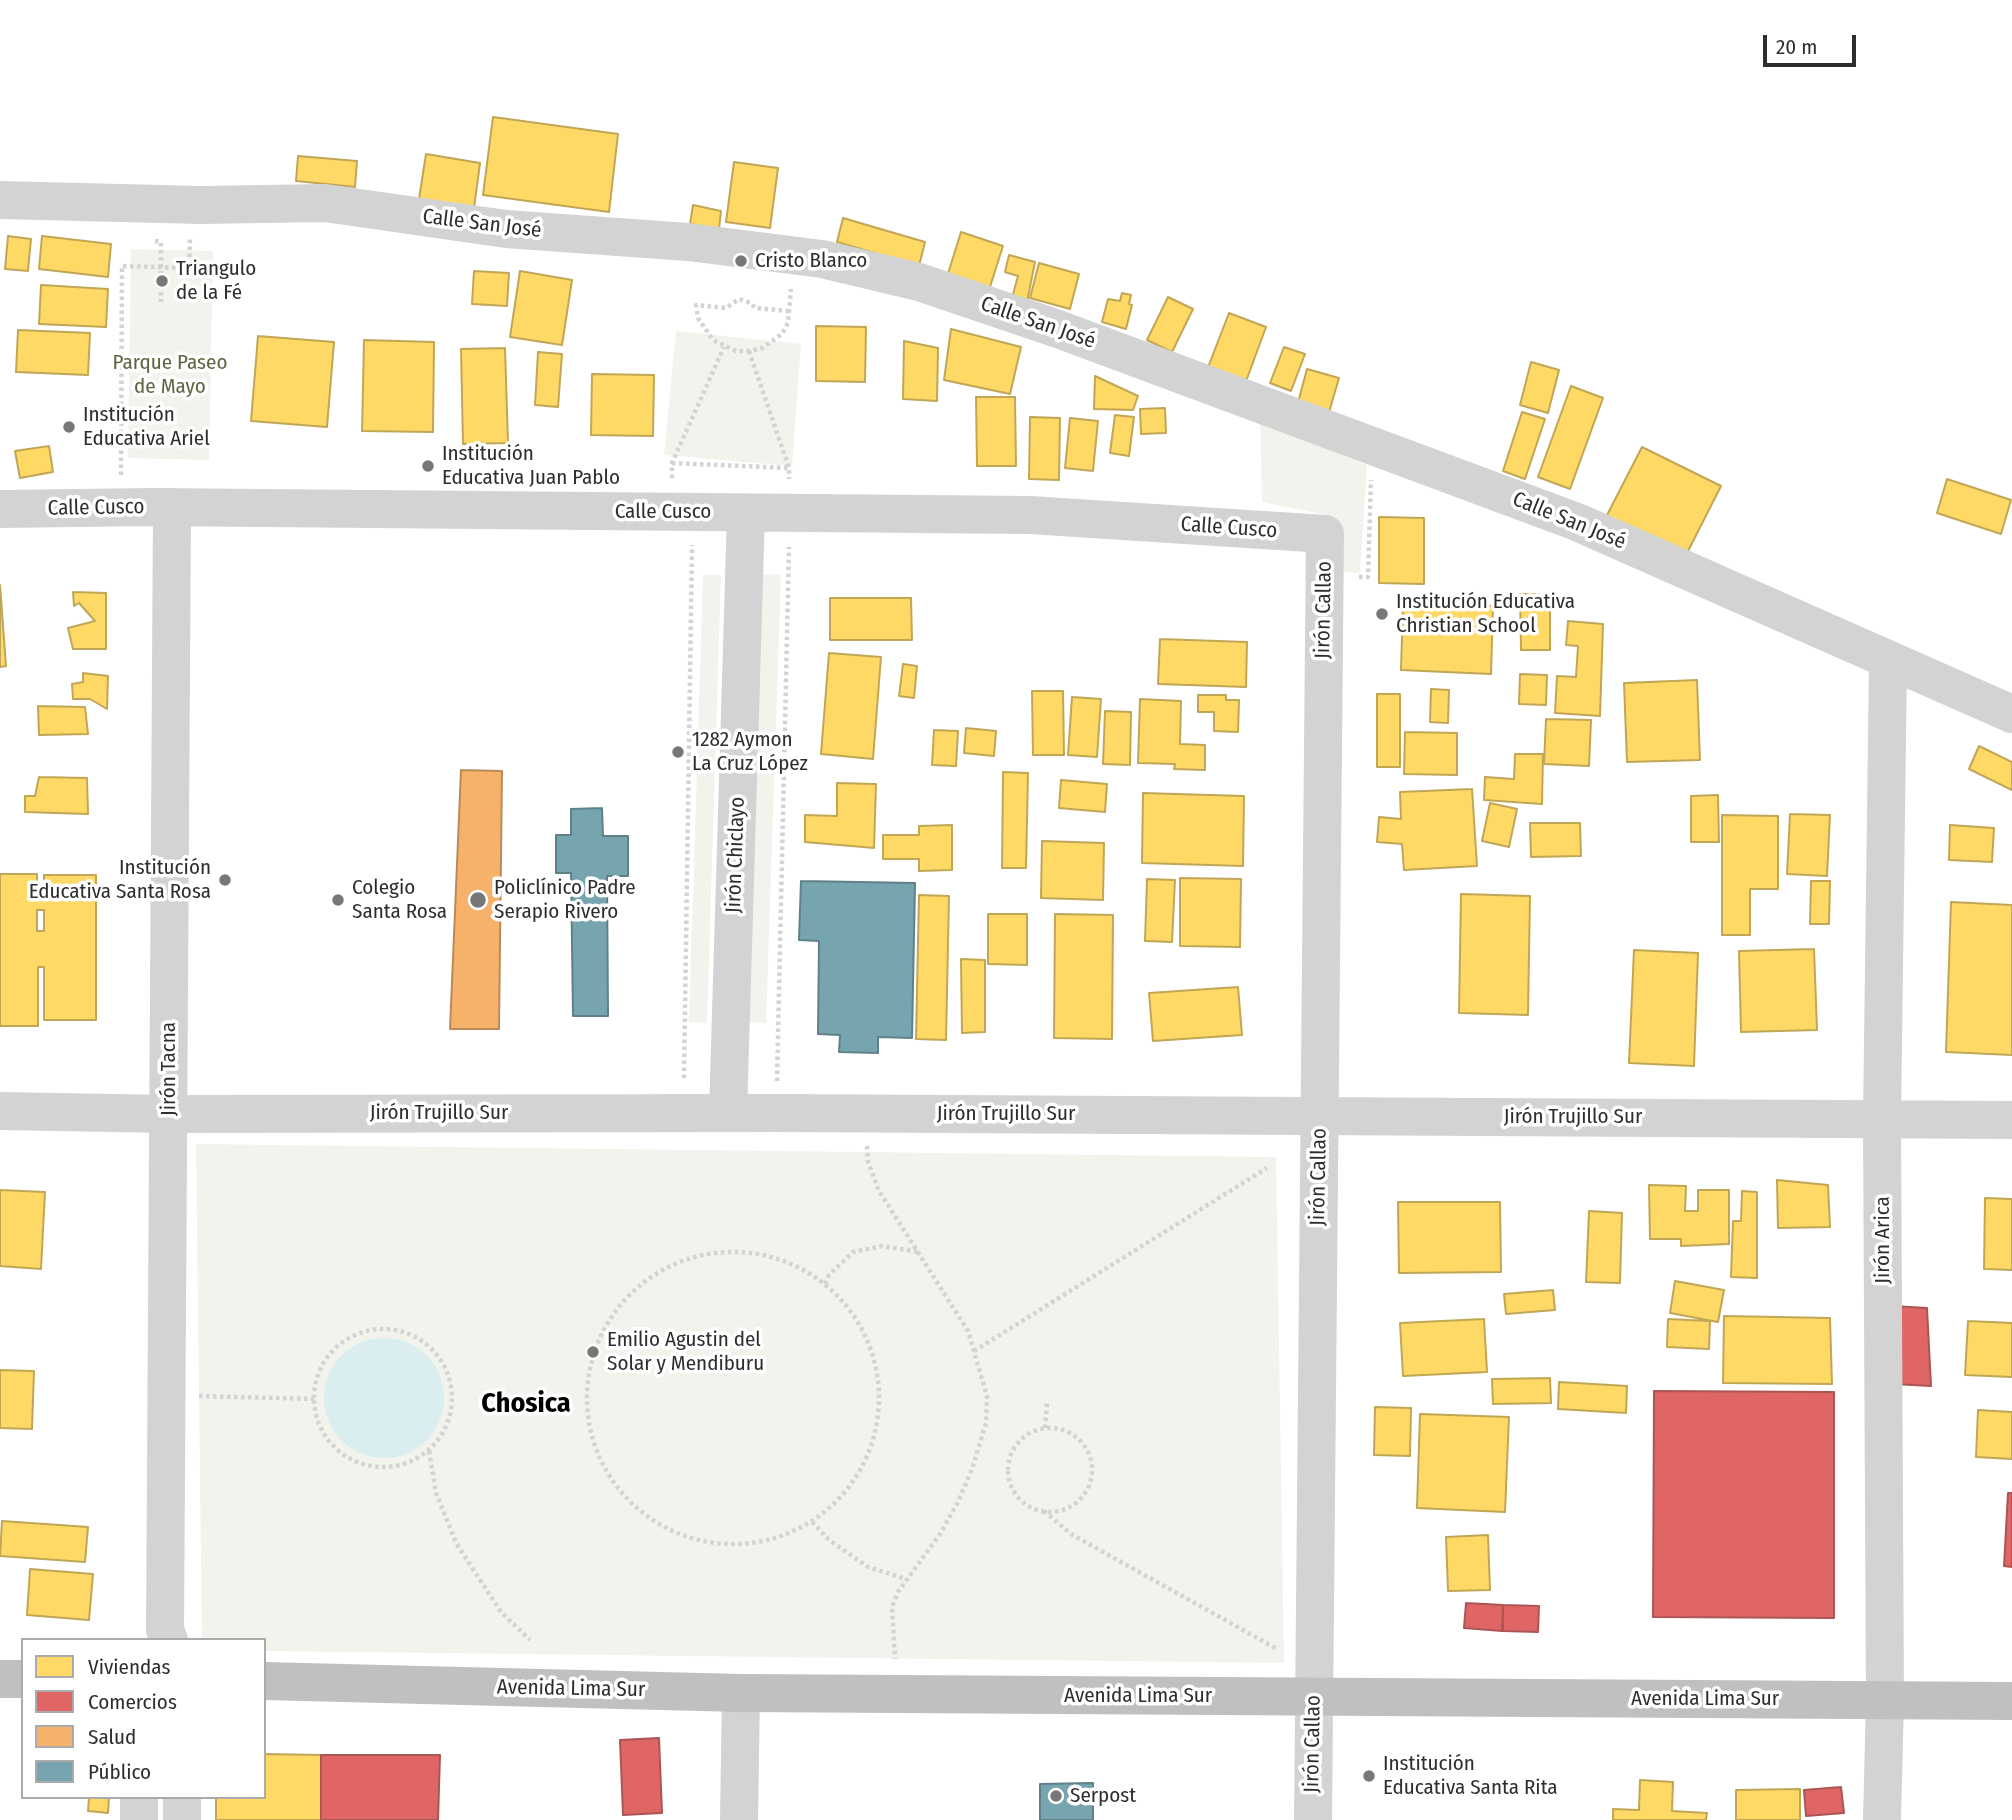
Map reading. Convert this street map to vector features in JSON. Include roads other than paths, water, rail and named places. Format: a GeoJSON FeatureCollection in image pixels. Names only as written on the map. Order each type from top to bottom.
{"type":"FeatureCollection","features":[{"type":"Feature","properties":{"kind":"highway"},"geometry":{"type":"LineString","coordinates":[[0,1679],[21,1679]]}},
{"type":"Feature","properties":{"kind":"highway","name":"Avenida Lima Sur"},"geometry":{"type":"LineString","coordinates":[[266,1681],[741,1693],[2012,1701]]}},
{"type":"Feature","properties":{"kind":"street","name":"Calle San José"},"geometry":{"type":"LineString","coordinates":[[0,200],[201,205],[325,203],[506,229],[688,242],[822,259],[919,282],[1058,328],[1577,522],[2012,714]]}},
{"type":"Feature","properties":{"kind":"street","name":"Jirón Tacna"},"geometry":{"type":"LineString","coordinates":[[164,1636],[172,508]]}},
{"type":"Feature","properties":{"kind":"street","name":"Calle Cusco"},"geometry":{"type":"LineString","coordinates":[[0,509],[1030,515],[1325,534]]}},
{"type":"Feature","properties":{"kind":"street","name":"Jirón Chiclayo"},"geometry":{"type":"LineString","coordinates":[[728,1113],[746,513]]}},
{"type":"Feature","properties":{"kind":"street","name":"Jirón Callao"},"geometry":{"type":"LineString","coordinates":[[1313,1820],[1325,534]]}},
{"type":"Feature","properties":{"kind":"street","name":"Jirón Arica"},"geometry":{"type":"LineString","coordinates":[[1882,1820],[1885,1700],[1882,1119],[1888,660]]}},
{"type":"Feature","properties":{"kind":"street","name":"Jirón Trujillo Sur"},"geometry":{"type":"LineString","coordinates":[[0,1111],[169,1114],[776,1113],[2012,1120]]}},
{"type":"Feature","properties":{"kind":"street"},"geometry":{"type":"LineString","coordinates":[[739,1820],[741,1693]]}},
{"type":"Feature","properties":{"kind":"street"},"geometry":{"type":"LineString","coordinates":[[139,1799],[139,1820]]}},
{"type":"Feature","properties":{"kind":"street"},"geometry":{"type":"LineString","coordinates":[[182,1799],[182,1820]]}},
{"type":"Feature","properties":{"kind":"place","name":"Cristo Blanco"},"geometry":{"type":"Point","coordinates":[741,261]}},
{"type":"Feature","properties":{"kind":"place","name":"Triangulo de la Fé"},"geometry":{"type":"Point","coordinates":[162,281]}},
{"type":"Feature","properties":{"kind":"place","name":"Institución Educativa Ariel"},"geometry":{"type":"Point","coordinates":[69,427]}},
{"type":"Feature","properties":{"kind":"place","name":"Institución Educativa Juan Pablo"},"geometry":{"type":"Point","coordinates":[428,466]}},
{"type":"Feature","properties":{"kind":"place","name":"Institución Educativa Christian School"},"geometry":{"type":"Point","coordinates":[1382,614]}},
{"type":"Feature","properties":{"kind":"place","name":"1282 Aymon La Cruz López"},"geometry":{"type":"Point","coordinates":[678,752]}},
{"type":"Feature","properties":{"kind":"place","name":"Institución Educativa Santa Rosa"},"geometry":{"type":"Point","coordinates":[225,880]}},
{"type":"Feature","properties":{"kind":"place","name":"Colegio Santa Rosa"},"geometry":{"type":"Point","coordinates":[338,900]}},
{"type":"Feature","properties":{"kind":"place","name":"Policlínico Padre Serapio Rivero"},"geometry":{"type":"Point","coordinates":[478,900]}},
{"type":"Feature","properties":{"kind":"place","name":"Emilio Agustin del Solar y Mendiburu"},"geometry":{"type":"Point","coordinates":[593,1352]}},
{"type":"Feature","properties":{"kind":"place","name":"Institución Educativa Santa Rita"},"geometry":{"type":"Point","coordinates":[1369,1776]}},
{"type":"Feature","properties":{"kind":"place","name":"Serpost"},"geometry":{"type":"Point","coordinates":[1056,1796]}},
{"type":"Feature","properties":{"kind":"district","name":"Chosica"},"geometry":{"type":"Point","coordinates":[526,1404]}},
{"type":"Feature","properties":{"kind":"park label","name":"Parque Paseo de Mayo"},"geometry":{"type":"Point","coordinates":[170,375]}}]}
